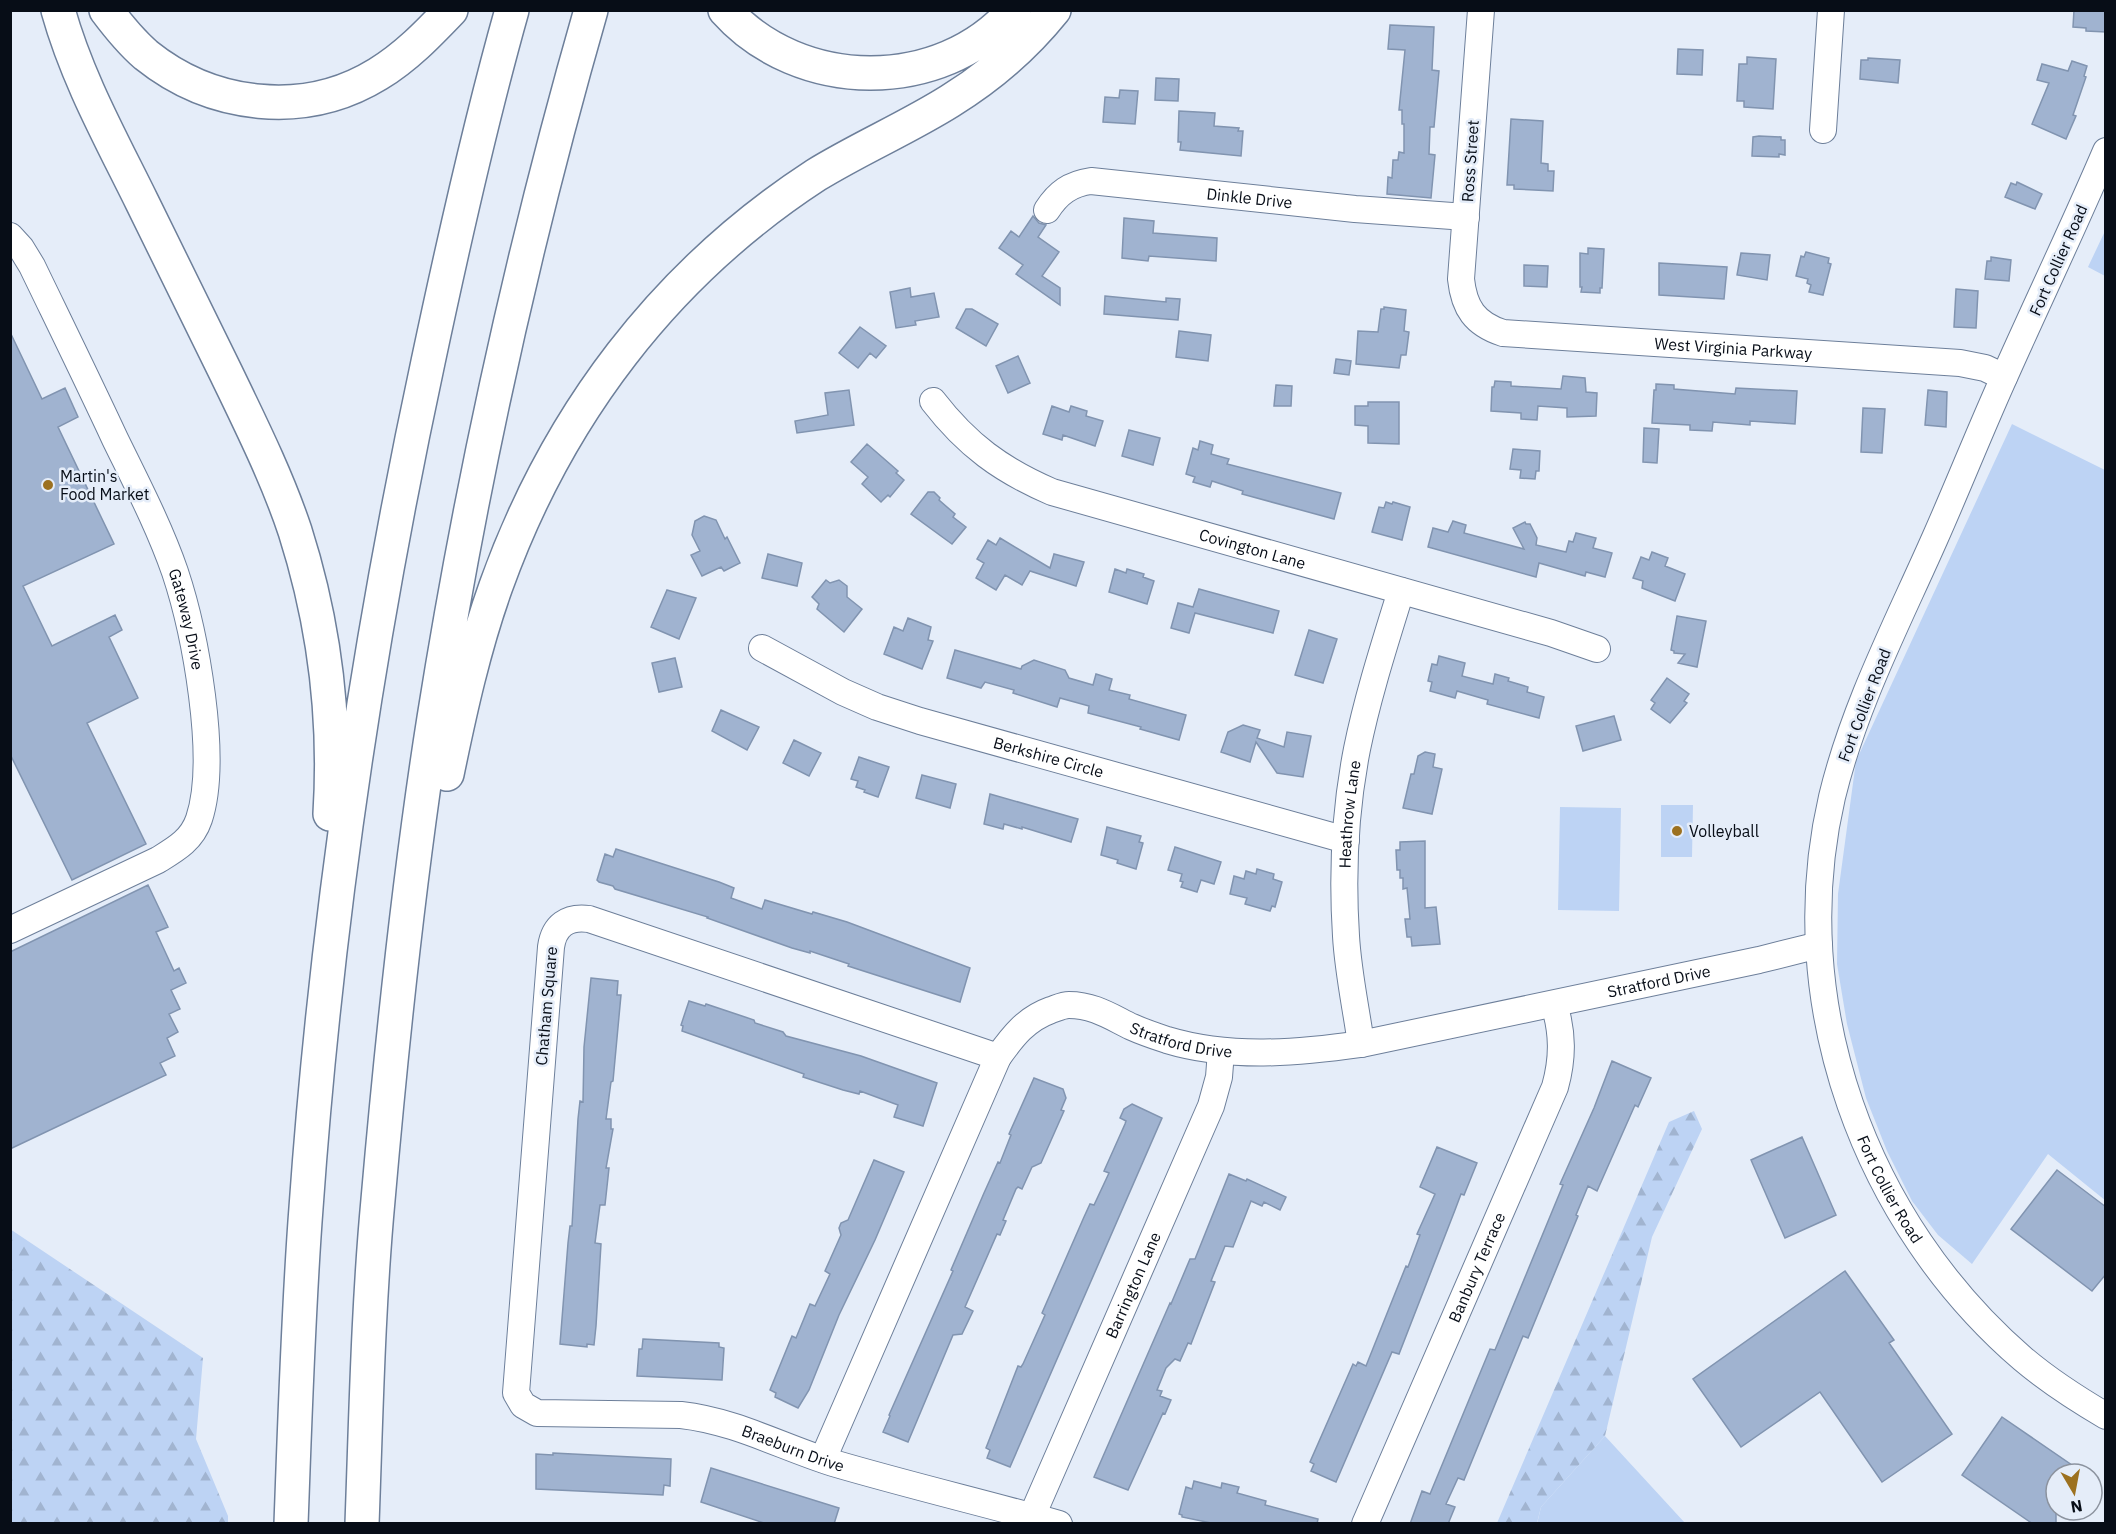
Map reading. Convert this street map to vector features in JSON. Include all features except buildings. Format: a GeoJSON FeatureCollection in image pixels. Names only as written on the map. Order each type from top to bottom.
{"type":"FeatureCollection","features":[{"type":"Feature","properties":{"kind":"highway"},"geometry":{"type":"LineString","coordinates":[[106,10],[123,32],[145,54],[170,72],[202,88],[231,98],[266,103],[295,102],[330,95],[357,85],[397,61],[451,10]]}},
{"type":"Feature","properties":{"kind":"highway"},"geometry":{"type":"LineString","coordinates":[[306,1206],[337,892],[374,640],[405,469],[450,257],[512,10]]}},
{"type":"Feature","properties":{"kind":"highway"},"geometry":{"type":"LineString","coordinates":[[362,1524],[367,1370],[378,1202],[408,907],[434,719],[465,537],[488,423],[531,242],[591,10]]}},
{"type":"Feature","properties":{"kind":"highway"},"geometry":{"type":"LineString","coordinates":[[725,10],[756,39],[785,56],[838,72],[867,74],[900,72],[928,66],[960,53],[985,38],[1014,10]]}},
{"type":"Feature","properties":{"kind":"highway"},"geometry":{"type":"LineString","coordinates":[[378,1202],[436,825],[457,723],[480,633],[496,585],[551,462],[585,405],[630,342],[658,308],[704,261],[747,225],[818,174],[951,100],[989,74],[1022,45],[1054,10]]}},
{"type":"Feature","properties":{"kind":"highway"},"geometry":{"type":"LineString","coordinates":[[58,11],[84,84],[254,429],[294,530],[321,633],[328,686],[331,800],[297,1349],[291,1524]]}},
{"type":"Feature","properties":{"kind":"street","name":"Ross Street"},"geometry":{"type":"LineString","coordinates":[[1469,310],[1462,294],[1461,279],[1481,10]]}},
{"type":"Feature","properties":{"kind":"street"},"geometry":{"type":"LineString","coordinates":[[1823,130],[1831,10]]}},
{"type":"Feature","properties":{"kind":"street","name":"Fort Collier Road"},"geometry":{"type":"LineString","coordinates":[[2106,151],[1866,691],[1847,741],[1826,836],[1821,880],[1819,945],[1827,1015],[1845,1092],[1869,1155],[1906,1223],[1949,1282],[2006,1344],[2058,1386],[2106,1416]]}},
{"type":"Feature","properties":{"kind":"street","name":"Dinkle Drive"},"geometry":{"type":"LineString","coordinates":[[1047,210],[1055,198],[1066,189],[1091,181],[1355,209],[1466,217]]}},
{"type":"Feature","properties":{"kind":"street","name":"Gateway Drive"},"geometry":{"type":"LineString","coordinates":[[10,236],[32,266],[141,491],[175,572],[199,676],[206,761],[204,796],[199,820],[189,838],[180,848],[10,930]]}},
{"type":"Feature","properties":{"kind":"street","name":"West Virginia Parkway"},"geometry":{"type":"LineString","coordinates":[[1469,310],[1482,323],[1503,333],[1960,363],[1985,368],[2004,377]]}},
{"type":"Feature","properties":{"kind":"street","name":"Covington Lane"},"geometry":{"type":"LineString","coordinates":[[933,401],[950,423],[973,446],[1022,479],[1052,492],[1551,633],[1597,649]]}},
{"type":"Feature","properties":{"kind":"street","name":"Heathrow Lane"},"geometry":{"type":"LineString","coordinates":[[1361,1044],[1346,936],[1344,881],[1350,794],[1369,696],[1401,591]]}},
{"type":"Feature","properties":{"kind":"street","name":"Berkshire Circle"},"geometry":{"type":"LineString","coordinates":[[762,648],[843,693],[877,707],[1346,840]]}},
{"type":"Feature","properties":{"kind":"street","name":"Chatham Square"},"geometry":{"type":"LineString","coordinates":[[523,1406],[516,1393],[516,1387],[551,947],[552,936],[563,922],[571,919],[589,919],[998,1057]]}},
{"type":"Feature","properties":{"kind":"street","name":"Stratford Drive"},"geometry":{"type":"LineString","coordinates":[[823,1459],[998,1057],[1012,1037],[1028,1021],[1067,1004],[1098,1008],[1133,1028],[1168,1040],[1221,1051],[1260,1053],[1308,1051],[1361,1044],[1554,1004],[1819,945]]}},
{"type":"Feature","properties":{"kind":"street","name":"Banbury Terrace"},"geometry":{"type":"LineString","coordinates":[[1365,1524],[1555,1087],[1561,1065],[1562,1043],[1560,1021],[1554,1004]]}},
{"type":"Feature","properties":{"kind":"street","name":"Barrington Lane"},"geometry":{"type":"LineString","coordinates":[[1032,1516],[1211,1106],[1219,1077],[1221,1051]]}},
{"type":"Feature","properties":{"kind":"street","name":"Braeburn Drive"},"geometry":{"type":"LineString","coordinates":[[523,1406],[537,1413],[681,1415],[727,1423],[823,1459],[1059,1524]]}},
{"type":"Feature","properties":{"kind":"green space"},"geometry":{"type":"Polygon","coordinates":[[[2105,231],[2105,276],[2088,267],[2105,231]]]}},
{"type":"Feature","properties":{"kind":"green space"},"geometry":{"type":"Polygon","coordinates":[[[2012,424],[2105,470],[2106,1201],[2048,1154],[1972,1264],[1938,1235],[1912,1201],[1887,1151],[1866,1098],[1847,1024],[1837,964],[1838,894],[1856,761],[2012,424]]]}},
{"type":"Feature","properties":{"kind":"green space","name":"Volleyball"},"geometry":{"type":"Polygon","coordinates":[[[1661,805],[1693,805],[1692,857],[1661,857],[1661,805]]]}},
{"type":"Feature","properties":{"kind":"green space"},"geometry":{"type":"Polygon","coordinates":[[[1560,807],[1621,808],[1619,911],[1558,910],[1560,807]]]}},
{"type":"Feature","properties":{"kind":"green space"},"geometry":{"type":"Polygon","coordinates":[[[1694,1111],[1702,1129],[1652,1237],[1605,1436],[1541,1507],[1537,1523],[1497,1523],[1669,1122],[1694,1111]]]}},
{"type":"Feature","properties":{"kind":"green space"},"geometry":{"type":"Polygon","coordinates":[[[10,1229],[203,1358],[196,1439],[228,1516],[228,1523],[11,1523],[10,1229]]]}},
{"type":"Feature","properties":{"kind":"green space"},"geometry":{"type":"Polygon","coordinates":[[[1605,1436],[1685,1523],[1537,1524],[1541,1507],[1605,1436]]]}},
{"type":"Feature","properties":{"kind":"place","name":"Martin's Food Market"},"geometry":{"type":"Point","coordinates":[48,485]}},
{"type":"Feature","properties":{"kind":"place","name":"Volleyball"},"geometry":{"type":"Point","coordinates":[1677,831]}}]}
